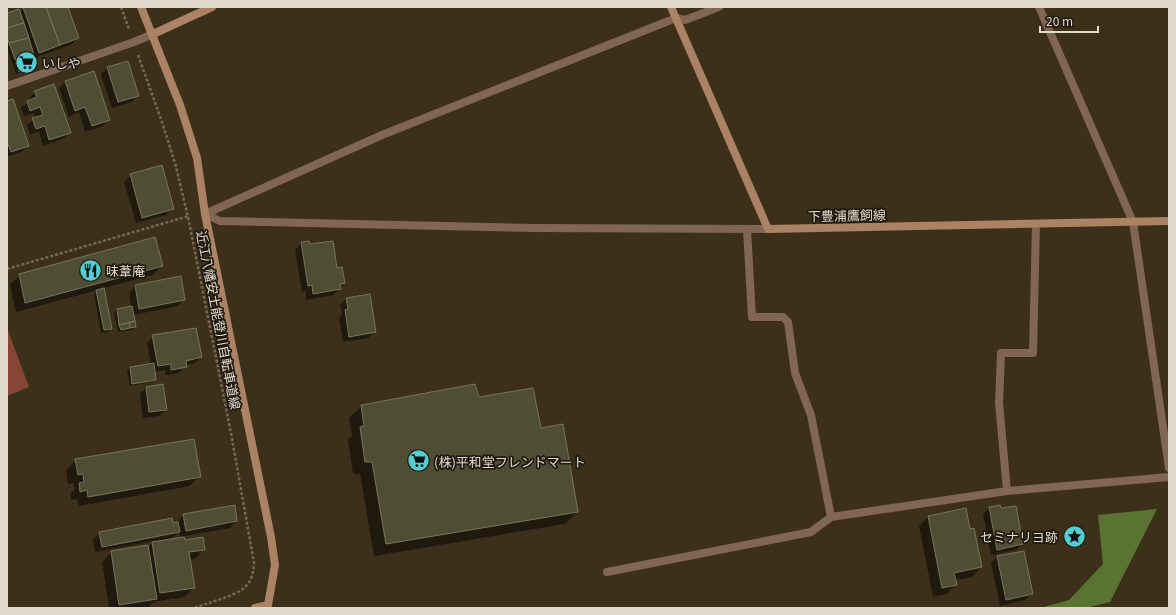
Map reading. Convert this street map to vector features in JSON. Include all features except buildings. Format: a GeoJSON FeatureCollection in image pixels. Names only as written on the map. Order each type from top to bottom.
{"type":"FeatureCollection","features":[{"type":"Feature","properties":{"kind":"main road"},"geometry":{"type":"LineString","coordinates":[[141,7],[180,105],[197,158],[205,214],[271,537],[275,565],[268,604],[255,608]]}},
{"type":"Feature","properties":{"kind":"main road"},"geometry":{"type":"LineString","coordinates":[[153,34],[212,7]]}},
{"type":"Feature","properties":{"kind":"main road"},"geometry":{"type":"LineString","coordinates":[[670,7],[768,229]]}},
{"type":"Feature","properties":{"kind":"main road","name":"下豊浦鷹飼線"},"geometry":{"type":"LineString","coordinates":[[768,229],[1169,221]]}},
{"type":"Feature","properties":{"kind":"street"},"geometry":{"type":"LineString","coordinates":[[205,214],[382,135],[676,18],[685,20],[719,7]]}},
{"type":"Feature","properties":{"kind":"street"},"geometry":{"type":"LineString","coordinates":[[1040,7],[1133,222],[1169,468]]}},
{"type":"Feature","properties":{"kind":"street"},"geometry":{"type":"LineString","coordinates":[[7,86],[153,34]]}},
{"type":"Feature","properties":{"kind":"street"},"geometry":{"type":"LineString","coordinates":[[205,214],[220,221],[526,228],[768,229]]}},
{"type":"Feature","properties":{"kind":"street"},"geometry":{"type":"LineString","coordinates":[[1007,491],[999,403],[1001,353],[1033,353],[1036,224]]}},
{"type":"Feature","properties":{"kind":"street"},"geometry":{"type":"LineString","coordinates":[[747,229],[752,317],[783,317],[788,322],[795,373],[811,415],[831,517]]}},
{"type":"Feature","properties":{"kind":"street"},"geometry":{"type":"LineString","coordinates":[[607,572],[811,532],[831,517],[1007,491],[1169,477]]}},
{"type":"Feature","properties":{"kind":"path","name":"近江八幡安土能登川自転車道線"},"geometry":{"type":"LineString","coordinates":[[121,7],[162,122],[175,163],[188,217],[231,433],[254,563],[251,579],[240,592],[194,608]]}},
{"type":"Feature","properties":{"kind":"path"},"geometry":{"type":"LineString","coordinates":[[7,269],[188,217],[205,214]]}},
{"type":"Feature","properties":{"kind":"shaded area"},"geometry":{"type":"Polygon","coordinates":[[[7,328],[29,387],[7,396],[7,328]]]}},
{"type":"Feature","properties":{"kind":"shaded area"},"geometry":{"type":"Polygon","coordinates":[[[1157,509],[1110,602],[1086,608],[1040,608],[1069,600],[1103,564],[1098,515],[1157,509]]]}},
{"type":"Feature","properties":{"kind":"place","name":"いしや"},"geometry":{"type":"Point","coordinates":[26,62]}},
{"type":"Feature","properties":{"kind":"place","name":"味葦庵"},"geometry":{"type":"Point","coordinates":[91,270]}},
{"type":"Feature","properties":{"kind":"place","name":"(株)平和堂フレンドマート"},"geometry":{"type":"Point","coordinates":[419,461]}},
{"type":"Feature","properties":{"kind":"place","name":"セミナリヨ跡"},"geometry":{"type":"Point","coordinates":[1074,536]}}]}
